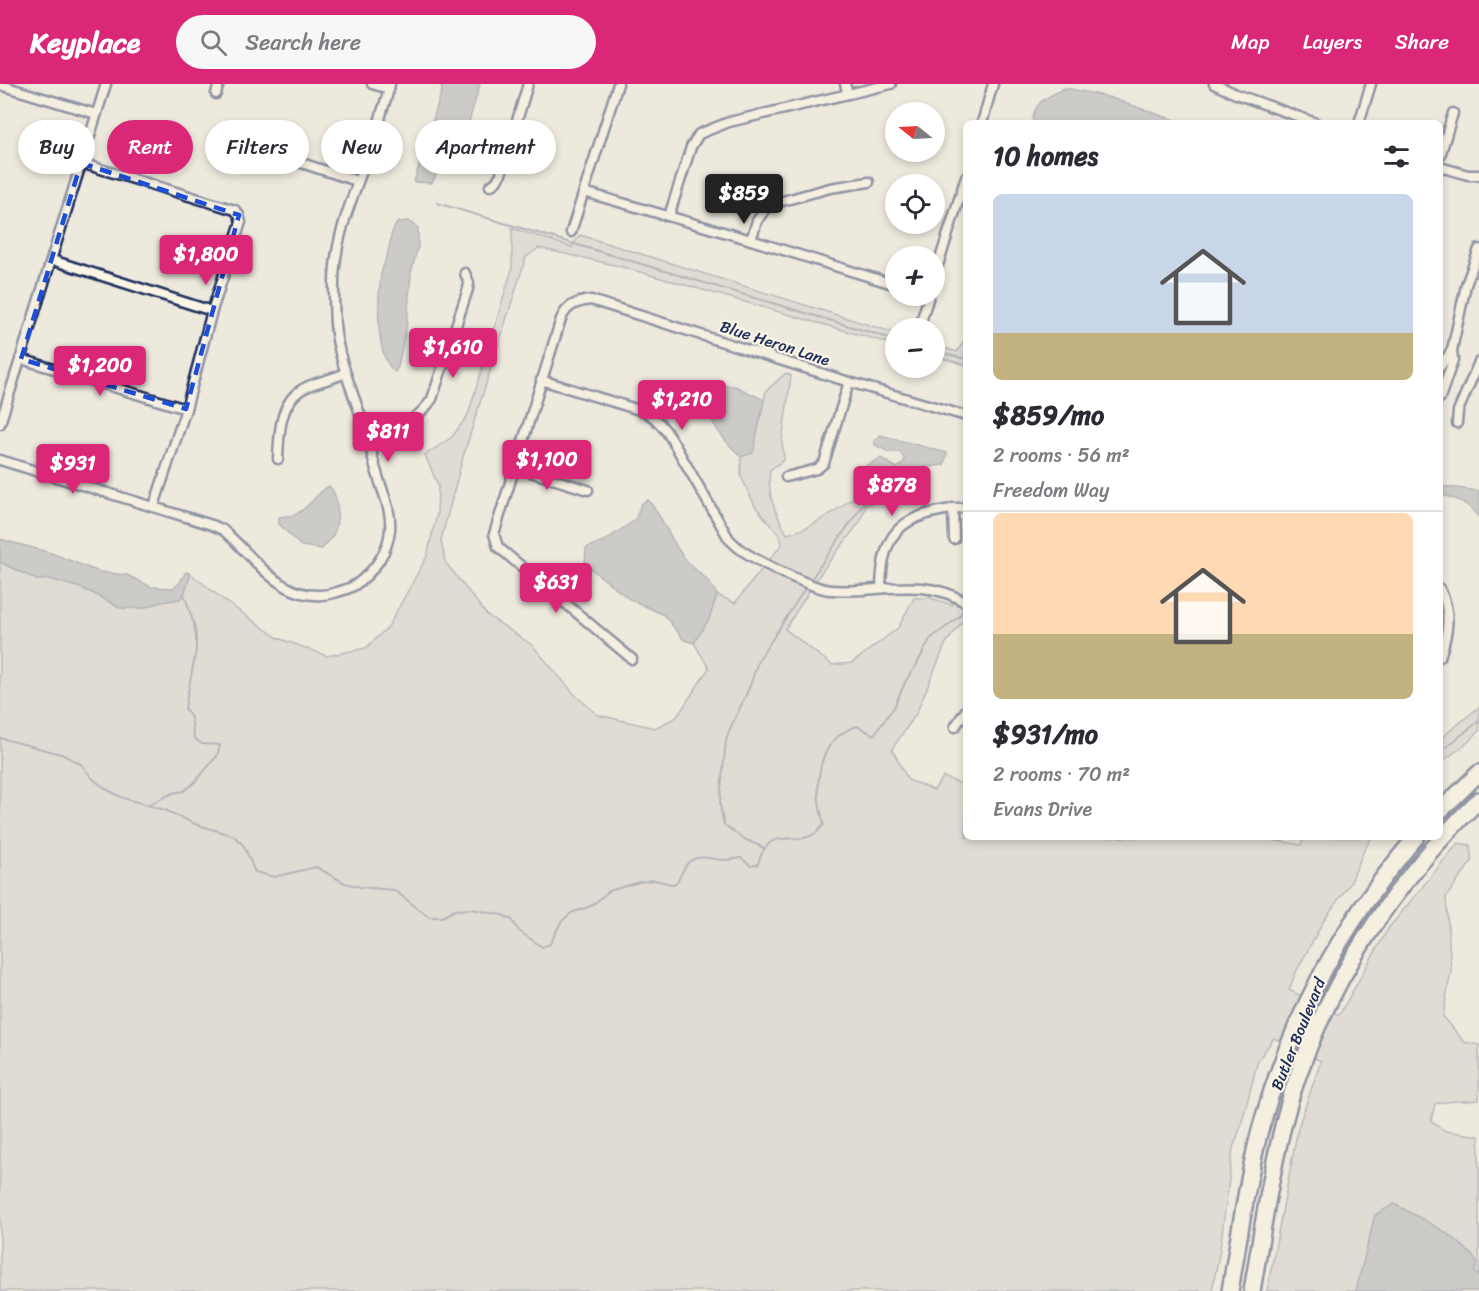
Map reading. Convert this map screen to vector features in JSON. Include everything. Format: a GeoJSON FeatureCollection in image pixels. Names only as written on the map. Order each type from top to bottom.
{"type":"FeatureCollection","features":[{"type":"Feature","properties":{"kind":"highway"},"geometry":{"type":"LineString","coordinates":[[1443,808],[1479,773]]}},
{"type":"Feature","properties":{"kind":"highway","name":"Butler Boulevard"},"geometry":{"type":"LineString","coordinates":[[1443,837],[1479,800]]}},
{"type":"Feature","properties":{"kind":"highway","name":"Butler Boulevard"},"geometry":{"type":"LineString","coordinates":[[1230,1291],[1259,1135],[1286,1049],[1311,992],[1350,925],[1391,866],[1413,840]]}},
{"type":"Feature","properties":{"kind":"highway","name":"Butler Boulevard"},"geometry":{"type":"LineString","coordinates":[[1252,1291],[1275,1158],[1291,1099],[1330,997],[1382,911],[1440,840]]}},
{"type":"Feature","properties":{"kind":"street"},"geometry":{"type":"LineString","coordinates":[[94,120],[106,84]]}},
{"type":"Feature","properties":{"kind":"street"},"geometry":{"type":"LineString","coordinates":[[216,94],[219,84]]}},
{"type":"Feature","properties":{"kind":"street"},"geometry":{"type":"LineString","coordinates":[[0,460],[192,517],[223,530],[271,577],[291,591],[324,596],[340,592],[353,587],[373,570],[387,543],[390,528],[388,510],[368,437],[345,373],[336,333],[334,282],[338,252],[357,181],[373,143],[389,87],[372,84]]}},
{"type":"Feature","properties":{"kind":"street"},"geometry":{"type":"LineString","coordinates":[[490,186],[501,174],[528,84]]}},
{"type":"Feature","properties":{"kind":"street"},"geometry":{"type":"LineString","coordinates":[[571,232],[618,84]]}},
{"type":"Feature","properties":{"kind":"street"},"geometry":{"type":"LineString","coordinates":[[845,84],[848,94]]}},
{"type":"Feature","properties":{"kind":"street"},"geometry":{"type":"LineString","coordinates":[[669,216],[691,147],[699,134],[707,129],[891,84]]}},
{"type":"Feature","properties":{"kind":"street"},"geometry":{"type":"LineString","coordinates":[[983,120],[993,84]]}},
{"type":"Feature","properties":{"kind":"street"},"geometry":{"type":"LineString","coordinates":[[1214,84],[1308,120]]}},
{"type":"Feature","properties":{"kind":"street"},"geometry":{"type":"LineString","coordinates":[[1360,120],[1371,84]]}},
{"type":"Feature","properties":{"kind":"street"},"geometry":{"type":"LineString","coordinates":[[0,85],[96,114]]}},
{"type":"Feature","properties":{"kind":"street"},"geometry":{"type":"LineString","coordinates":[[1443,146],[1453,113]]}},
{"type":"Feature","properties":{"kind":"street"},"geometry":{"type":"LineString","coordinates":[[309,166],[357,181]]}},
{"type":"Feature","properties":{"kind":"street"},"geometry":{"type":"LineString","coordinates":[[95,167],[235,210],[241,222],[212,311],[186,409],[154,506]]}},
{"type":"Feature","properties":{"kind":"street"},"geometry":{"type":"LineString","coordinates":[[1443,168],[1468,176],[1479,175]]}},
{"type":"Feature","properties":{"kind":"street"},"geometry":{"type":"LineString","coordinates":[[0,424],[78,174]]}},
{"type":"Feature","properties":{"kind":"street"},"geometry":{"type":"LineString","coordinates":[[751,240],[757,221],[768,205],[830,188],[869,182]]}},
{"type":"Feature","properties":{"kind":"street"},"geometry":{"type":"LineString","coordinates":[[944,246],[963,186]]}},
{"type":"Feature","properties":{"kind":"street"},"geometry":{"type":"LineString","coordinates":[[584,192],[885,282]]}},
{"type":"Feature","properties":{"kind":"street"},"geometry":{"type":"LineString","coordinates":[[1443,389],[1453,360],[1452,350],[1466,285],[1479,249]]}},
{"type":"Feature","properties":{"kind":"street"},"geometry":{"type":"LineString","coordinates":[[52,260],[212,311]]}},
{"type":"Feature","properties":{"kind":"street"},"geometry":{"type":"LineString","coordinates":[[368,437],[404,426],[421,413],[432,399],[468,289],[469,283],[465,273]]}},
{"type":"Feature","properties":{"kind":"street","name":"Blue Heron Lane"},"geometry":{"type":"LineString","coordinates":[[541,380],[565,311],[576,303],[591,300],[849,382],[963,415]]}},
{"type":"Feature","properties":{"kind":"street"},"geometry":{"type":"LineString","coordinates":[[1443,363],[1452,350]]}},
{"type":"Feature","properties":{"kind":"street"},"geometry":{"type":"LineString","coordinates":[[21,359],[186,409]]}},
{"type":"Feature","properties":{"kind":"street"},"geometry":{"type":"LineString","coordinates":[[1457,423],[1458,411],[1479,362]]}},
{"type":"Feature","properties":{"kind":"street"},"geometry":{"type":"LineString","coordinates":[[278,459],[281,422],[285,409],[292,399],[301,389],[345,373]]}},
{"type":"Feature","properties":{"kind":"street"},"geometry":{"type":"LineString","coordinates":[[632,658],[498,547],[494,534],[541,380],[646,412],[655,418],[662,424],[672,440],[729,539],[741,551],[818,588],[836,591],[933,588],[963,601]]}},
{"type":"Feature","properties":{"kind":"street"},"geometry":{"type":"LineString","coordinates":[[786,477],[817,469],[824,463],[849,382]]}},
{"type":"Feature","properties":{"kind":"street"},"geometry":{"type":"LineString","coordinates":[[514,467],[588,490]]}},
{"type":"Feature","properties":{"kind":"street"},"geometry":{"type":"LineString","coordinates":[[881,588],[885,551],[891,537],[904,524],[919,515],[963,507]]}},
{"type":"Feature","properties":{"kind":"street"},"geometry":{"type":"LineString","coordinates":[[953,508],[954,539]]}},
{"type":"Feature","properties":{"kind":"street"},"geometry":{"type":"LineString","coordinates":[[1443,594],[1448,614],[1448,629],[1443,646]]}},
{"type":"Feature","properties":{"kind":"street"},"geometry":{"type":"LineString","coordinates":[[954,727],[963,714]]}},
{"type":"Feature","properties":{"kind":"highlighted area"},"geometry":{"type":"Polygon","coordinates":[[[81,163],[239,215],[186,409],[21,359],[81,163]]]}},
{"type":"Feature","properties":{"kind":"shaded area"},"geometry":{"type":"Polygon","coordinates":[[[440,84],[480,84],[470,120],[433,120],[442,90],[440,84]]]}},
{"type":"Feature","properties":{"kind":"shaded area"},"geometry":{"type":"Polygon","coordinates":[[[1065,88],[1105,96],[1174,120],[1032,120],[1035,110],[1047,97],[1065,88]]]}},
{"type":"Feature","properties":{"kind":"shaded area"},"geometry":{"type":"Polygon","coordinates":[[[416,174],[437,174],[432,183],[414,182],[416,174]]]}},
{"type":"Feature","properties":{"kind":"shaded area"},"geometry":{"type":"Polygon","coordinates":[[[408,221],[418,228],[418,246],[411,273],[407,323],[395,372],[388,364],[381,340],[380,284],[393,229],[398,222],[408,221]]]}},
{"type":"Feature","properties":{"kind":"shaded area"},"geometry":{"type":"Polygon","coordinates":[[[512,228],[572,247],[580,235],[885,330],[885,342],[619,266],[539,248],[526,257],[463,457],[441,540],[445,562],[487,615],[532,645],[576,696],[598,715],[655,728],[677,717],[709,668],[694,643],[709,619],[717,595],[735,603],[782,544],[780,536],[755,506],[741,476],[741,457],[753,452],[766,391],[786,373],[791,376],[782,441],[784,460],[770,470],[769,479],[773,503],[787,534],[816,523],[861,492],[871,497],[873,503],[866,505],[860,522],[822,571],[785,629],[832,665],[852,663],[898,628],[914,598],[931,598],[952,605],[963,592],[963,621],[946,643],[916,714],[892,749],[908,780],[934,790],[943,777],[959,783],[963,780],[963,840],[1272,840],[1301,845],[1303,840],[1370,840],[1351,882],[1324,920],[1289,990],[1339,1015],[1388,929],[1458,843],[1470,845],[1472,861],[1446,897],[1451,971],[1443,1016],[1464,1042],[1479,1045],[1479,1100],[1435,1104],[1431,1121],[1445,1131],[1479,1136],[1479,1276],[1475,1272],[1477,1262],[1460,1244],[1439,1229],[1394,1204],[1375,1215],[1356,1291],[1267,1291],[1298,1128],[1321,1061],[1274,1038],[1258,1060],[1233,1148],[1220,1249],[1212,1291],[0,1291],[0,562],[37,580],[49,579],[81,588],[120,608],[143,608],[180,599],[191,574],[278,638],[327,656],[366,648],[388,627],[427,556],[437,514],[438,485],[425,455],[452,437],[468,415],[512,269],[512,228]]]}},
{"type":"Feature","properties":{"kind":"shaded area"},"geometry":{"type":"Polygon","coordinates":[[[963,343],[963,364],[945,359],[945,348],[957,352],[963,343]]]}},
{"type":"Feature","properties":{"kind":"shaded area"},"geometry":{"type":"Polygon","coordinates":[[[714,385],[735,386],[764,400],[753,453],[741,457],[716,427],[706,400],[706,390],[714,385]]]}},
{"type":"Feature","properties":{"kind":"shaded area"},"geometry":{"type":"Polygon","coordinates":[[[880,435],[947,453],[944,465],[911,469],[906,473],[892,475],[871,497],[866,494],[865,469],[867,465],[881,458],[897,468],[904,462],[900,452],[889,452],[875,445],[874,441],[880,435]]]}},
{"type":"Feature","properties":{"kind":"shaded area"},"geometry":{"type":"Polygon","coordinates":[[[329,486],[333,491],[338,508],[334,533],[322,549],[301,546],[279,524],[279,517],[298,513],[329,486]]]}},
{"type":"Feature","properties":{"kind":"shaded area"},"geometry":{"type":"Polygon","coordinates":[[[1443,486],[1479,491],[1479,518],[1472,509],[1443,496],[1443,486]]]}},
{"type":"Feature","properties":{"kind":"shaded area"},"geometry":{"type":"Polygon","coordinates":[[[648,500],[680,553],[710,583],[717,595],[709,619],[694,643],[684,640],[664,615],[628,598],[585,564],[586,548],[606,540],[632,522],[641,504],[648,500]]]}},
{"type":"Feature","properties":{"kind":"shaded area"},"geometry":{"type":"Polygon","coordinates":[[[0,539],[51,553],[99,572],[127,575],[151,587],[173,588],[179,584],[186,572],[191,574],[180,599],[143,608],[120,608],[81,588],[49,579],[37,580],[0,562],[0,539]]]}},
{"type":"Feature","properties":{"kind":"shaded area"},"geometry":{"type":"Polygon","coordinates":[[[1479,707],[1479,731],[1443,761],[1443,737],[1479,707]]]}},
{"type":"Feature","properties":{"kind":"shaded area"},"geometry":{"type":"Polygon","coordinates":[[[1394,1204],[1439,1228],[1469,1252],[1477,1262],[1475,1272],[1479,1276],[1479,1291],[1356,1291],[1375,1215],[1394,1204]]]}},
{"type":"Feature","properties":{"kind":"waterway"},"geometry":{"type":"LineString","coordinates":[[437,203],[885,337]]}},
{"type":"Feature","properties":{"kind":"waterway"},"geometry":{"type":"LineString","coordinates":[[945,354],[963,358]]}},
{"type":"Feature","properties":{"kind":"waterway"},"geometry":{"type":"LineString","coordinates":[[809,582],[869,496]]}},
{"type":"Feature","properties":{"kind":"waterway"},"geometry":{"type":"LineString","coordinates":[[764,848],[744,839],[724,825],[720,805],[726,741],[750,686],[758,661],[806,587]]}},
{"type":"Feature","properties":{"kind":"waterway"},"geometry":{"type":"LineString","coordinates":[[148,805],[173,793],[184,791],[194,783],[217,756],[220,745],[202,744],[194,738],[191,718],[185,708],[196,650],[196,637],[184,594]]}},
{"type":"Feature","properties":{"kind":"waterway"},"geometry":{"type":"LineString","coordinates":[[0,738],[61,754],[81,764],[93,779],[123,798],[165,810],[195,824],[234,836],[244,846],[255,872],[274,877],[316,867],[345,883],[360,887],[394,890],[429,917],[442,917],[455,910],[472,909],[502,915],[512,920],[519,931],[542,947],[550,944],[561,922],[571,913],[591,906],[609,891],[654,880],[676,883],[687,864],[697,858],[722,860],[741,858],[751,866],[758,864],[764,850],[771,842],[779,839],[797,839],[815,833],[824,824],[819,781],[825,754],[843,733],[857,726],[874,735],[894,707],[906,680],[930,639],[959,617],[963,610]]}},
{"type":"Feature","properties":{"kind":"waterway"},"geometry":{"type":"LineString","coordinates":[[1443,750],[1479,721]]}}]}
